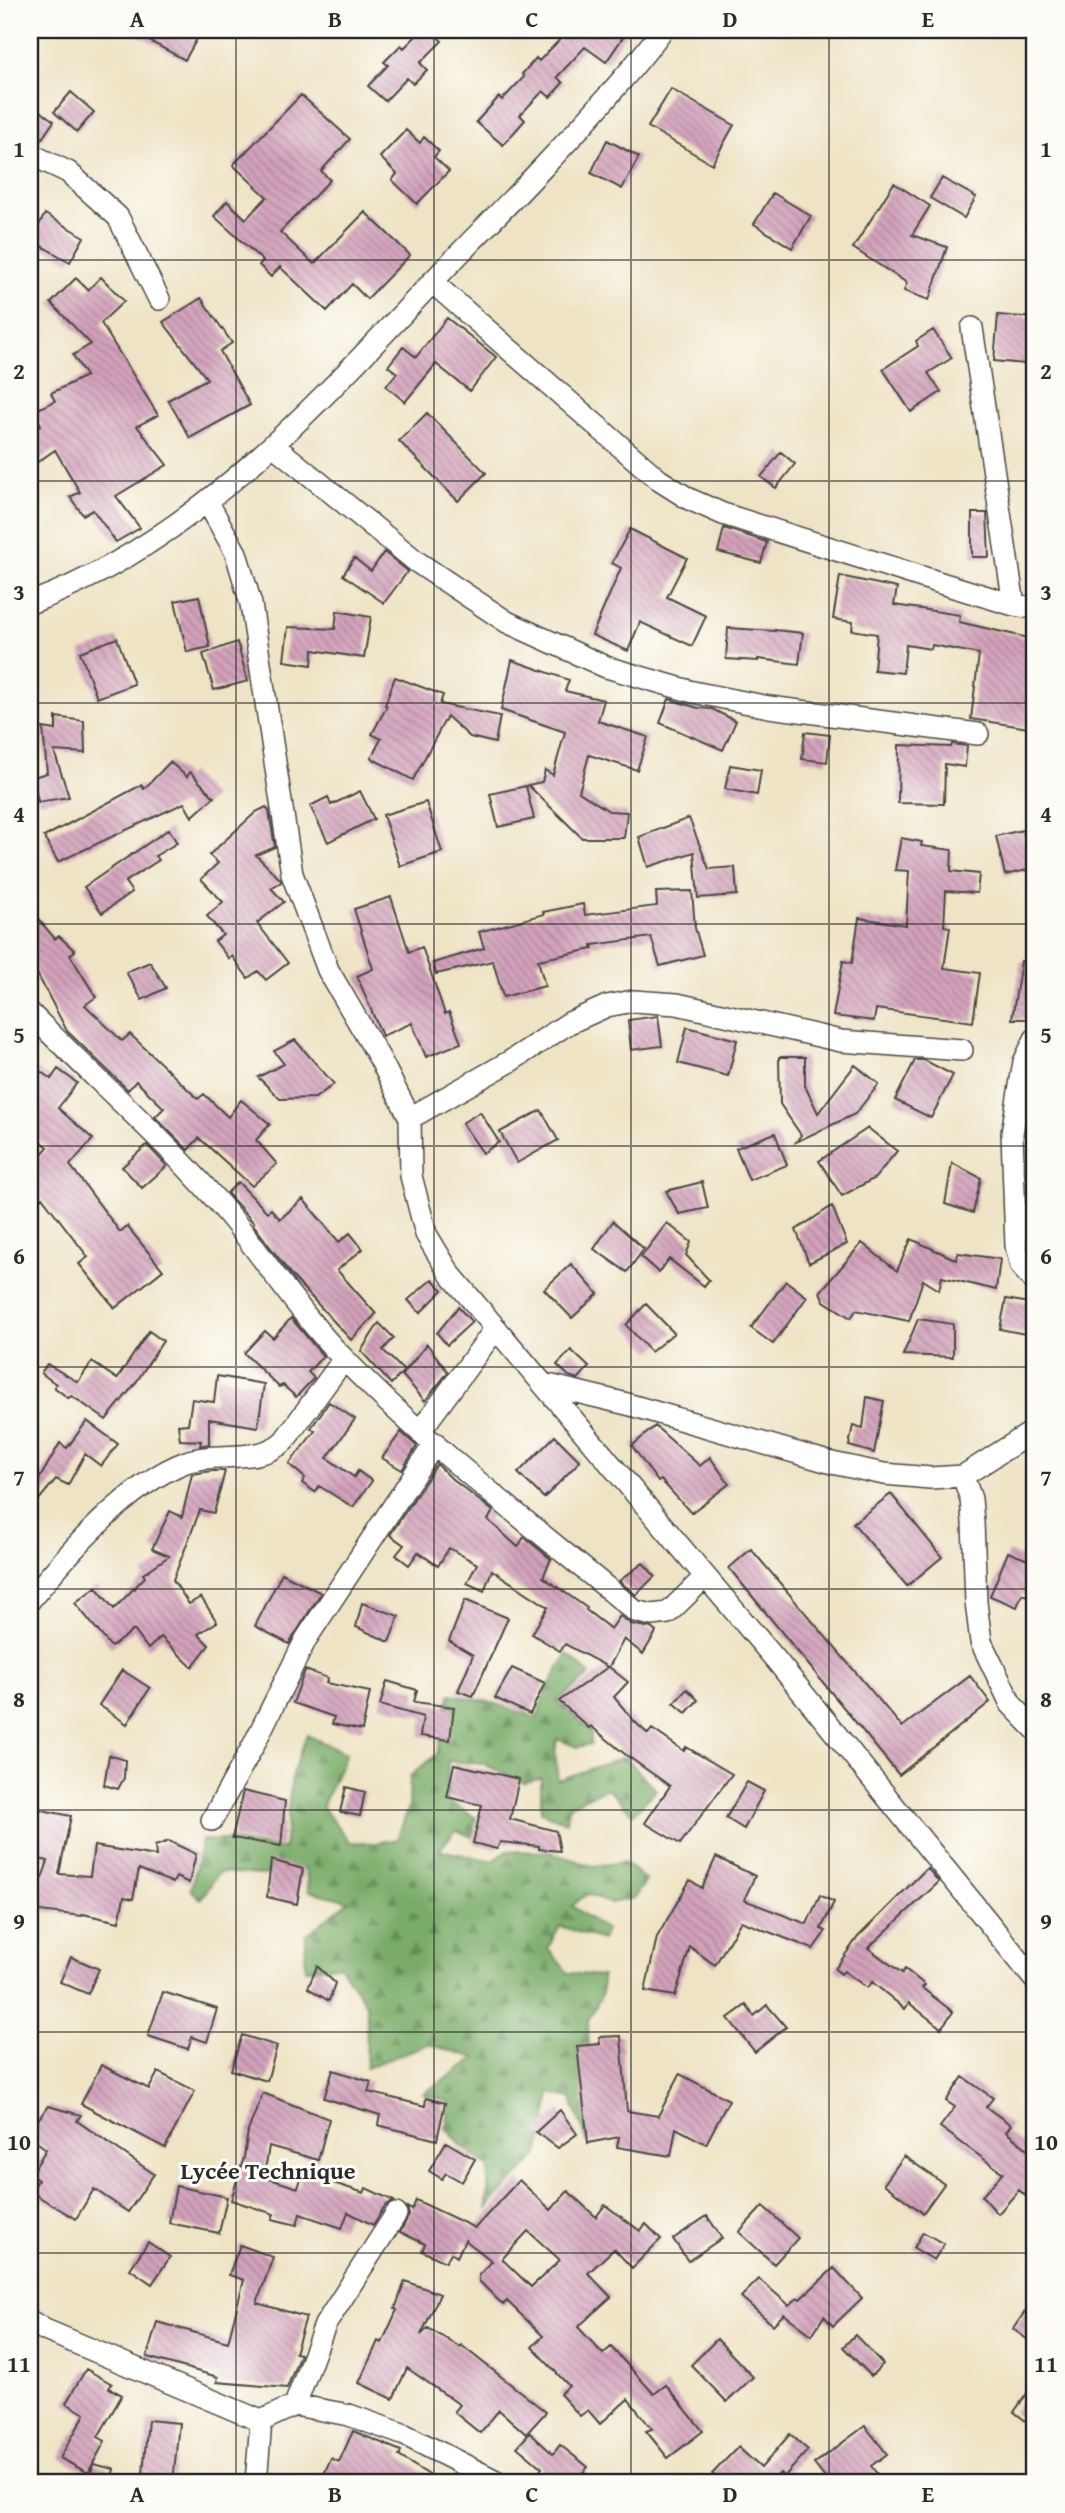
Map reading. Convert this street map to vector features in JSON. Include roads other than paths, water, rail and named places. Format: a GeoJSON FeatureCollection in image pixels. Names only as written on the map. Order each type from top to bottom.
{"type":"FeatureCollection","features":[{"type":"Feature","properties":{"kind":"street"},"geometry":{"type":"LineString","coordinates":[[30,603],[108,568],[208,501],[273,445],[573,137],[662,30]]}},
{"type":"Feature","properties":{"kind":"street"},"geometry":{"type":"LineString","coordinates":[[30,154],[68,172],[118,217],[159,299]]}},
{"type":"Feature","properties":{"kind":"street"},"geometry":{"type":"LineString","coordinates":[[432,282],[659,480],[689,499],[723,514],[1025,607],[972,328]]}},
{"type":"Feature","properties":{"kind":"street"},"geometry":{"type":"LineString","coordinates":[[273,445],[417,562],[507,622],[606,667],[693,692],[769,707],[978,734]]}},
{"type":"Feature","properties":{"kind":"street"},"geometry":{"type":"LineString","coordinates":[[208,501],[236,553],[251,604],[292,874],[328,970],[380,1059],[410,1118],[411,1176],[426,1234],[450,1274],[785,1671],[1035,1980]]}},
{"type":"Feature","properties":{"kind":"street"},"geometry":{"type":"LineString","coordinates":[[410,1118],[509,1062],[569,1023],[607,1006],[633,1001],[677,1004],[841,1041],[962,1049]]}},
{"type":"Feature","properties":{"kind":"street"},"geometry":{"type":"LineString","coordinates":[[30,1013],[184,1166],[233,1221],[269,1270],[344,1359],[428,1437],[635,1611],[652,1615],[668,1614],[705,1577]]}},
{"type":"Feature","properties":{"kind":"street"},"geometry":{"type":"LineString","coordinates":[[1035,1039],[1024,1062],[1013,1133],[1016,1246],[1021,1266],[1035,1282]]}},
{"type":"Feature","properties":{"kind":"street"},"geometry":{"type":"LineString","coordinates":[[212,1820],[253,1746],[306,1639],[496,1328]]}},
{"type":"Feature","properties":{"kind":"street"},"geometry":{"type":"LineString","coordinates":[[30,1600],[62,1559],[99,1523],[159,1474],[189,1461],[276,1449],[344,1359]]}},
{"type":"Feature","properties":{"kind":"street"},"geometry":{"type":"LineString","coordinates":[[544,1384],[627,1404],[832,1463],[884,1474],[930,1478],[963,1476],[1035,1430]]}},
{"type":"Feature","properties":{"kind":"street"},"geometry":{"type":"LineString","coordinates":[[963,1476],[971,1499],[975,1602],[981,1642],[1011,1704],[1035,1729]]}},
{"type":"Feature","properties":{"kind":"street"},"geometry":{"type":"LineString","coordinates":[[295,2405],[325,2325],[396,2214]]}},
{"type":"Feature","properties":{"kind":"street"},"geometry":{"type":"LineString","coordinates":[[30,2321],[45,2330],[261,2421],[295,2405],[349,2415],[405,2435],[500,2483]]}},
{"type":"Feature","properties":{"kind":"street"},"geometry":{"type":"LineString","coordinates":[[256,2483],[261,2421]]}},
{"type":"Feature","properties":{"kind":"district","name":"Lycée Technique"},"geometry":{"type":"Point","coordinates":[268,2170]}}]}
